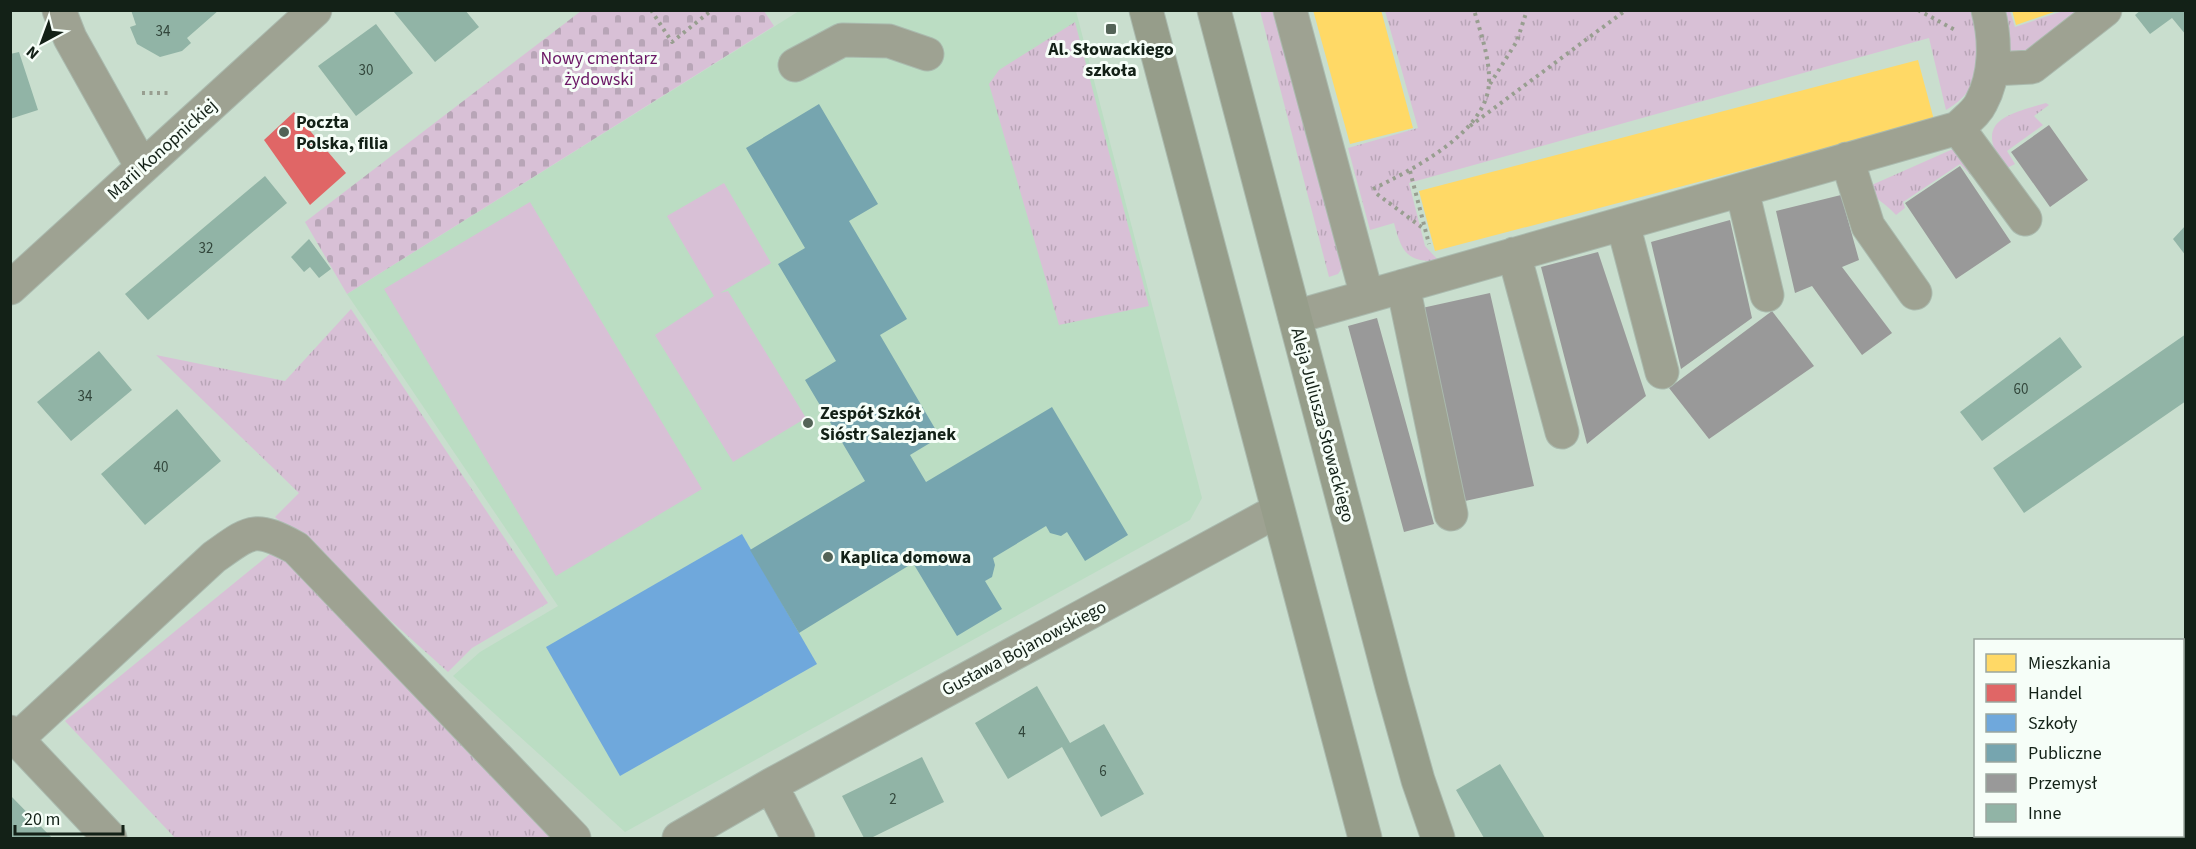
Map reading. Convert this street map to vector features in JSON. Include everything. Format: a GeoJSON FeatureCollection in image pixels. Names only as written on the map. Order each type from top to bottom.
{"type":"FeatureCollection","features":[{"type":"Feature","properties":{"kind":"main road"},"geometry":{"type":"LineString","coordinates":[[1146,10],[1365,838]]}},
{"type":"Feature","properties":{"kind":"main road","name":"Aleja Juliusza Słowackiego"},"geometry":{"type":"LineString","coordinates":[[1214,10],[1392,687],[1418,780],[1438,838]]}},
{"type":"Feature","properties":{"kind":"street"},"geometry":{"type":"LineString","coordinates":[[59,10],[70,38],[142,167]]}},
{"type":"Feature","properties":{"kind":"street","name":"Marii Konopnickiej"},"geometry":{"type":"LineString","coordinates":[[10,288],[315,10]]}},
{"type":"Feature","properties":{"kind":"street"},"geometry":{"type":"LineString","coordinates":[[1290,10],[1367,296]]}},
{"type":"Feature","properties":{"kind":"street"},"geometry":{"type":"LineString","coordinates":[[1295,317],[1959,128],[1981,105],[1993,69],[1993,30],[1988,10]]}},
{"type":"Feature","properties":{"kind":"street"},"geometry":{"type":"LineString","coordinates":[[1993,69],[2032,67],[2105,10]]}},
{"type":"Feature","properties":{"kind":"street"},"geometry":{"type":"LineString","coordinates":[[795,65],[843,40],[889,41],[927,54]]}},
{"type":"Feature","properties":{"kind":"street"},"geometry":{"type":"LineString","coordinates":[[1959,128],[2025,219]]}},
{"type":"Feature","properties":{"kind":"street"},"geometry":{"type":"LineString","coordinates":[[1847,159],[1868,226],[1915,293]]}},
{"type":"Feature","properties":{"kind":"street"},"geometry":{"type":"LineString","coordinates":[[1742,190],[1767,296]]}},
{"type":"Feature","properties":{"kind":"street"},"geometry":{"type":"LineString","coordinates":[[1623,224],[1662,372]]}},
{"type":"Feature","properties":{"kind":"street"},"geometry":{"type":"LineString","coordinates":[[1514,254],[1562,432]]}},
{"type":"Feature","properties":{"kind":"street"},"geometry":{"type":"LineString","coordinates":[[1403,286],[1452,514]]}},
{"type":"Feature","properties":{"kind":"street","name":"Gustawa Bojanowskiego"},"geometry":{"type":"LineString","coordinates":[[679,838],[771,785],[1277,511]]}},
{"type":"Feature","properties":{"kind":"street"},"geometry":{"type":"LineString","coordinates":[[110,838],[14,736],[214,557],[243,537],[268,532],[296,548],[574,838]]}},
{"type":"Feature","properties":{"kind":"street"},"geometry":{"type":"LineString","coordinates":[[771,785],[798,838]]}},
{"type":"Feature","properties":{"kind":"path"},"geometry":{"type":"LineString","coordinates":[[651,10],[672,42],[712,10]]}},
{"type":"Feature","properties":{"kind":"path"},"geometry":{"type":"LineString","coordinates":[[1474,10],[1486,56],[1489,85]]}},
{"type":"Feature","properties":{"kind":"path"},"geometry":{"type":"LineString","coordinates":[[1467,128],[1484,104],[1489,85],[1517,41],[1527,10]]}},
{"type":"Feature","properties":{"kind":"path"},"geometry":{"type":"LineString","coordinates":[[1364,193],[1410,171],[1443,151],[1467,128],[1626,10]]}},
{"type":"Feature","properties":{"kind":"path"},"geometry":{"type":"LineString","coordinates":[[110,109],[138,92],[172,93]]}},
{"type":"Feature","properties":{"kind":"path"},"geometry":{"type":"LineString","coordinates":[[1410,171],[1428,243],[1453,272]]}},
{"type":"Feature","properties":{"kind":"path"},"geometry":{"type":"LineString","coordinates":[[1371,190],[1424,229]]}},
{"type":"Feature","properties":{"kind":"shaded area","name":"Zespół Szkół Sióstr Salezjanek"},"geometry":{"type":"Polygon","coordinates":[[[799,11],[1076,11],[1202,498],[1190,520],[625,832],[453,676],[480,652],[558,606],[347,294],[799,11]]]}},
{"type":"Feature","properties":{"kind":"green space"},"geometry":{"type":"Polygon","coordinates":[[[1594,10],[1637,11],[1597,38],[1594,10]]]}},
{"type":"Feature","properties":{"kind":"green space"},"geometry":{"type":"Polygon","coordinates":[[[1969,10],[1980,19],[1977,71],[1968,92],[1946,110],[1929,38],[1409,183],[1425,246],[1439,261],[1420,260],[1408,254],[1400,242],[1394,223],[1370,230],[1348,148],[1418,128],[1385,11],[1969,10]]]}},
{"type":"Feature","properties":{"kind":"green space","name":"Nowy cmentarz żydowski"},"geometry":{"type":"Polygon","coordinates":[[[581,11],[764,11],[774,26],[347,294],[305,222],[581,11]]]}},
{"type":"Feature","properties":{"kind":"green space"},"geometry":{"type":"Polygon","coordinates":[[[1260,11],[1276,11],[1344,265],[1338,274],[1329,277],[1260,11]]]}},
{"type":"Feature","properties":{"kind":"green space"},"geometry":{"type":"Polygon","coordinates":[[[1997,11],[2010,11],[2015,27],[2063,11],[2085,11],[2076,27],[2016,56],[2009,51],[1997,11]]]}},
{"type":"Feature","properties":{"kind":"green space"},"geometry":{"type":"Polygon","coordinates":[[[1075,22],[1149,306],[1059,325],[989,84],[999,70],[1075,22]]]}},
{"type":"Feature","properties":{"kind":"green space"},"geometry":{"type":"Polygon","coordinates":[[[2046,103],[2049,105],[2034,116],[2043,125],[2007,151],[2015,164],[2005,169],[1992,140],[1993,130],[1998,122],[2007,116],[2046,103]]]}},
{"type":"Feature","properties":{"kind":"green space"},"geometry":{"type":"Polygon","coordinates":[[[1953,149],[1976,167],[1972,176],[1960,164],[1903,202],[1905,208],[1896,215],[1865,188],[1953,149]]]}},
{"type":"Feature","properties":{"kind":"green space"},"geometry":{"type":"Polygon","coordinates":[[[724,183],[771,263],[720,293],[728,291],[806,418],[733,462],[655,335],[714,296],[667,216],[724,183]]]}},
{"type":"Feature","properties":{"kind":"green space"},"geometry":{"type":"Polygon","coordinates":[[[530,202],[702,489],[556,576],[384,289],[530,202]]]}},
{"type":"Feature","properties":{"kind":"green space"},"geometry":{"type":"Polygon","coordinates":[[[351,309],[548,603],[472,648],[448,672],[275,517],[299,493],[156,355],[285,381],[351,309]]]}},
{"type":"Feature","properties":{"kind":"green space"},"geometry":{"type":"Polygon","coordinates":[[[281,545],[553,838],[175,838],[65,721],[281,545]]]}},
{"type":"Feature","properties":{"kind":"building: Mieszkania"},"geometry":{"type":"Polygon","coordinates":[[[1313,10],[1381,10],[1413,128],[1350,144],[1313,10]]]}},
{"type":"Feature","properties":{"kind":"building: Mieszkania"},"geometry":{"type":"Polygon","coordinates":[[[2012,10],[2057,10],[2057,11],[2016,25],[2012,10]]]}},
{"type":"Feature","properties":{"kind":"building: Mieszkania"},"geometry":{"type":"Polygon","coordinates":[[[1918,60],[1934,120],[1435,251],[1419,191],[1918,60]]]}},
{"type":"Feature","properties":{"kind":"building: Handel"},"geometry":{"type":"Polygon","coordinates":[[[294,112],[346,173],[310,205],[264,140],[294,112]]]}},
{"type":"Feature","properties":{"kind":"building: Szkoły"},"geometry":{"type":"Polygon","coordinates":[[[742,534],[817,664],[620,776],[546,647],[742,534]]]}},
{"type":"Feature","properties":{"kind":"building: Publiczne"},"geometry":{"type":"Polygon","coordinates":[[[819,104],[878,204],[849,221],[907,319],[880,335],[940,437],[910,455],[926,482],[1052,407],[1128,535],[1085,561],[1067,532],[1061,536],[1050,533],[1046,526],[993,558],[995,565],[992,577],[985,581],[1002,609],[957,636],[913,563],[799,633],[750,550],[865,481],[805,380],[836,361],[778,264],[805,248],[746,148],[819,104]]]}},
{"type":"Feature","properties":{"kind":"building: Przemysł"},"geometry":{"type":"Polygon","coordinates":[[[2049,125],[2088,180],[2050,207],[2011,152],[2049,125]]]}},
{"type":"Feature","properties":{"kind":"building: Przemysł"},"geometry":{"type":"Polygon","coordinates":[[[1960,166],[2011,242],[1956,279],[1905,203],[1960,166]]]}},
{"type":"Feature","properties":{"kind":"building: Przemysł"},"geometry":{"type":"Polygon","coordinates":[[[1841,195],[1859,260],[1842,267],[1892,333],[1862,355],[1812,286],[1795,293],[1776,211],[1841,195]]]}},
{"type":"Feature","properties":{"kind":"building: Przemysł"},"geometry":{"type":"Polygon","coordinates":[[[1730,220],[1752,318],[1681,369],[1651,242],[1730,220]]]}},
{"type":"Feature","properties":{"kind":"building: Przemysł"},"geometry":{"type":"Polygon","coordinates":[[[1598,252],[1646,396],[1587,444],[1541,267],[1598,252]]]}},
{"type":"Feature","properties":{"kind":"building: Przemysł"},"geometry":{"type":"Polygon","coordinates":[[[1490,293],[1534,486],[1465,501],[1422,308],[1490,293]]]}},
{"type":"Feature","properties":{"kind":"building: Przemysł"},"geometry":{"type":"Polygon","coordinates":[[[1772,311],[1814,366],[1709,439],[1669,388],[1772,311]]]}},
{"type":"Feature","properties":{"kind":"building: Przemysł"},"geometry":{"type":"Polygon","coordinates":[[[1377,318],[1434,524],[1404,532],[1348,326],[1377,318]]]}},
{"type":"Feature","properties":{"kind":"building: Inne"},"geometry":{"type":"Polygon","coordinates":[[[131,10],[219,10],[187,38],[191,43],[182,51],[160,57],[137,44],[130,27],[136,25],[131,10]]]}},
{"type":"Feature","properties":{"kind":"building: Inne"},"geometry":{"type":"Polygon","coordinates":[[[396,10],[465,10],[479,27],[435,62],[394,12],[396,10]]]}},
{"type":"Feature","properties":{"kind":"building: Inne"},"geometry":{"type":"Polygon","coordinates":[[[2141,10],[2186,10],[2186,35],[2172,18],[2150,34],[2135,15],[2141,10]]]}},
{"type":"Feature","properties":{"kind":"building: Inne"},"geometry":{"type":"Polygon","coordinates":[[[376,24],[413,73],[356,116],[318,66],[376,24]]]}},
{"type":"Feature","properties":{"kind":"building: Inne"},"geometry":{"type":"Polygon","coordinates":[[[19,52],[38,110],[10,119],[10,54],[19,52]]]}},
{"type":"Feature","properties":{"kind":"building: Inne"},"geometry":{"type":"Polygon","coordinates":[[[265,176],[287,203],[148,320],[125,294],[265,176]]]}},
{"type":"Feature","properties":{"kind":"building: Inne"},"geometry":{"type":"Polygon","coordinates":[[[2186,225],[2186,256],[2173,239],[2186,225]]]}},
{"type":"Feature","properties":{"kind":"building: Inne"},"geometry":{"type":"Polygon","coordinates":[[[309,239],[331,269],[319,278],[310,267],[304,272],[291,257],[309,239]]]}},
{"type":"Feature","properties":{"kind":"building: Inne"},"geometry":{"type":"Polygon","coordinates":[[[2186,334],[2186,401],[2024,513],[1993,468],[2186,334]]]}},
{"type":"Feature","properties":{"kind":"building: Inne"},"geometry":{"type":"Polygon","coordinates":[[[2060,337],[2082,367],[1982,441],[1960,412],[2060,337]]]}},
{"type":"Feature","properties":{"kind":"building: Inne"},"geometry":{"type":"Polygon","coordinates":[[[99,351],[132,390],[71,441],[37,402],[99,351]]]}},
{"type":"Feature","properties":{"kind":"building: Inne"},"geometry":{"type":"Polygon","coordinates":[[[177,409],[221,461],[145,525],[101,474],[177,409]]]}},
{"type":"Feature","properties":{"kind":"building: Inne"},"geometry":{"type":"Polygon","coordinates":[[[1037,686],[1070,743],[1104,724],[1144,794],[1101,817],[1062,747],[1008,779],[975,723],[1037,686]]]}},
{"type":"Feature","properties":{"kind":"building: Inne"},"geometry":{"type":"Polygon","coordinates":[[[922,757],[944,802],[871,838],[864,838],[842,796],[922,757]]]}},
{"type":"Feature","properties":{"kind":"building: Inne"},"geometry":{"type":"Polygon","coordinates":[[[1500,764],[1545,838],[1484,838],[1456,790],[1500,764]]]}},
{"type":"Feature","properties":{"kind":"building: Inne"},"geometry":{"type":"Polygon","coordinates":[[[10,795],[52,838],[10,838],[10,795]]]}},
{"type":"Feature","properties":{"kind":"place","name":"Al. Słowackiego szkoła"},"geometry":{"type":"Point","coordinates":[1111,29]}},
{"type":"Feature","properties":{"kind":"place","name":"Poczta Polska, filia"},"geometry":{"type":"Point","coordinates":[284,132]}},
{"type":"Feature","properties":{"kind":"place","name":"Zespół Szkół Sióstr Salezjanek"},"geometry":{"type":"Point","coordinates":[808,423]}},
{"type":"Feature","properties":{"kind":"place","name":"Kaplica domowa"},"geometry":{"type":"Point","coordinates":[828,557]}}]}
